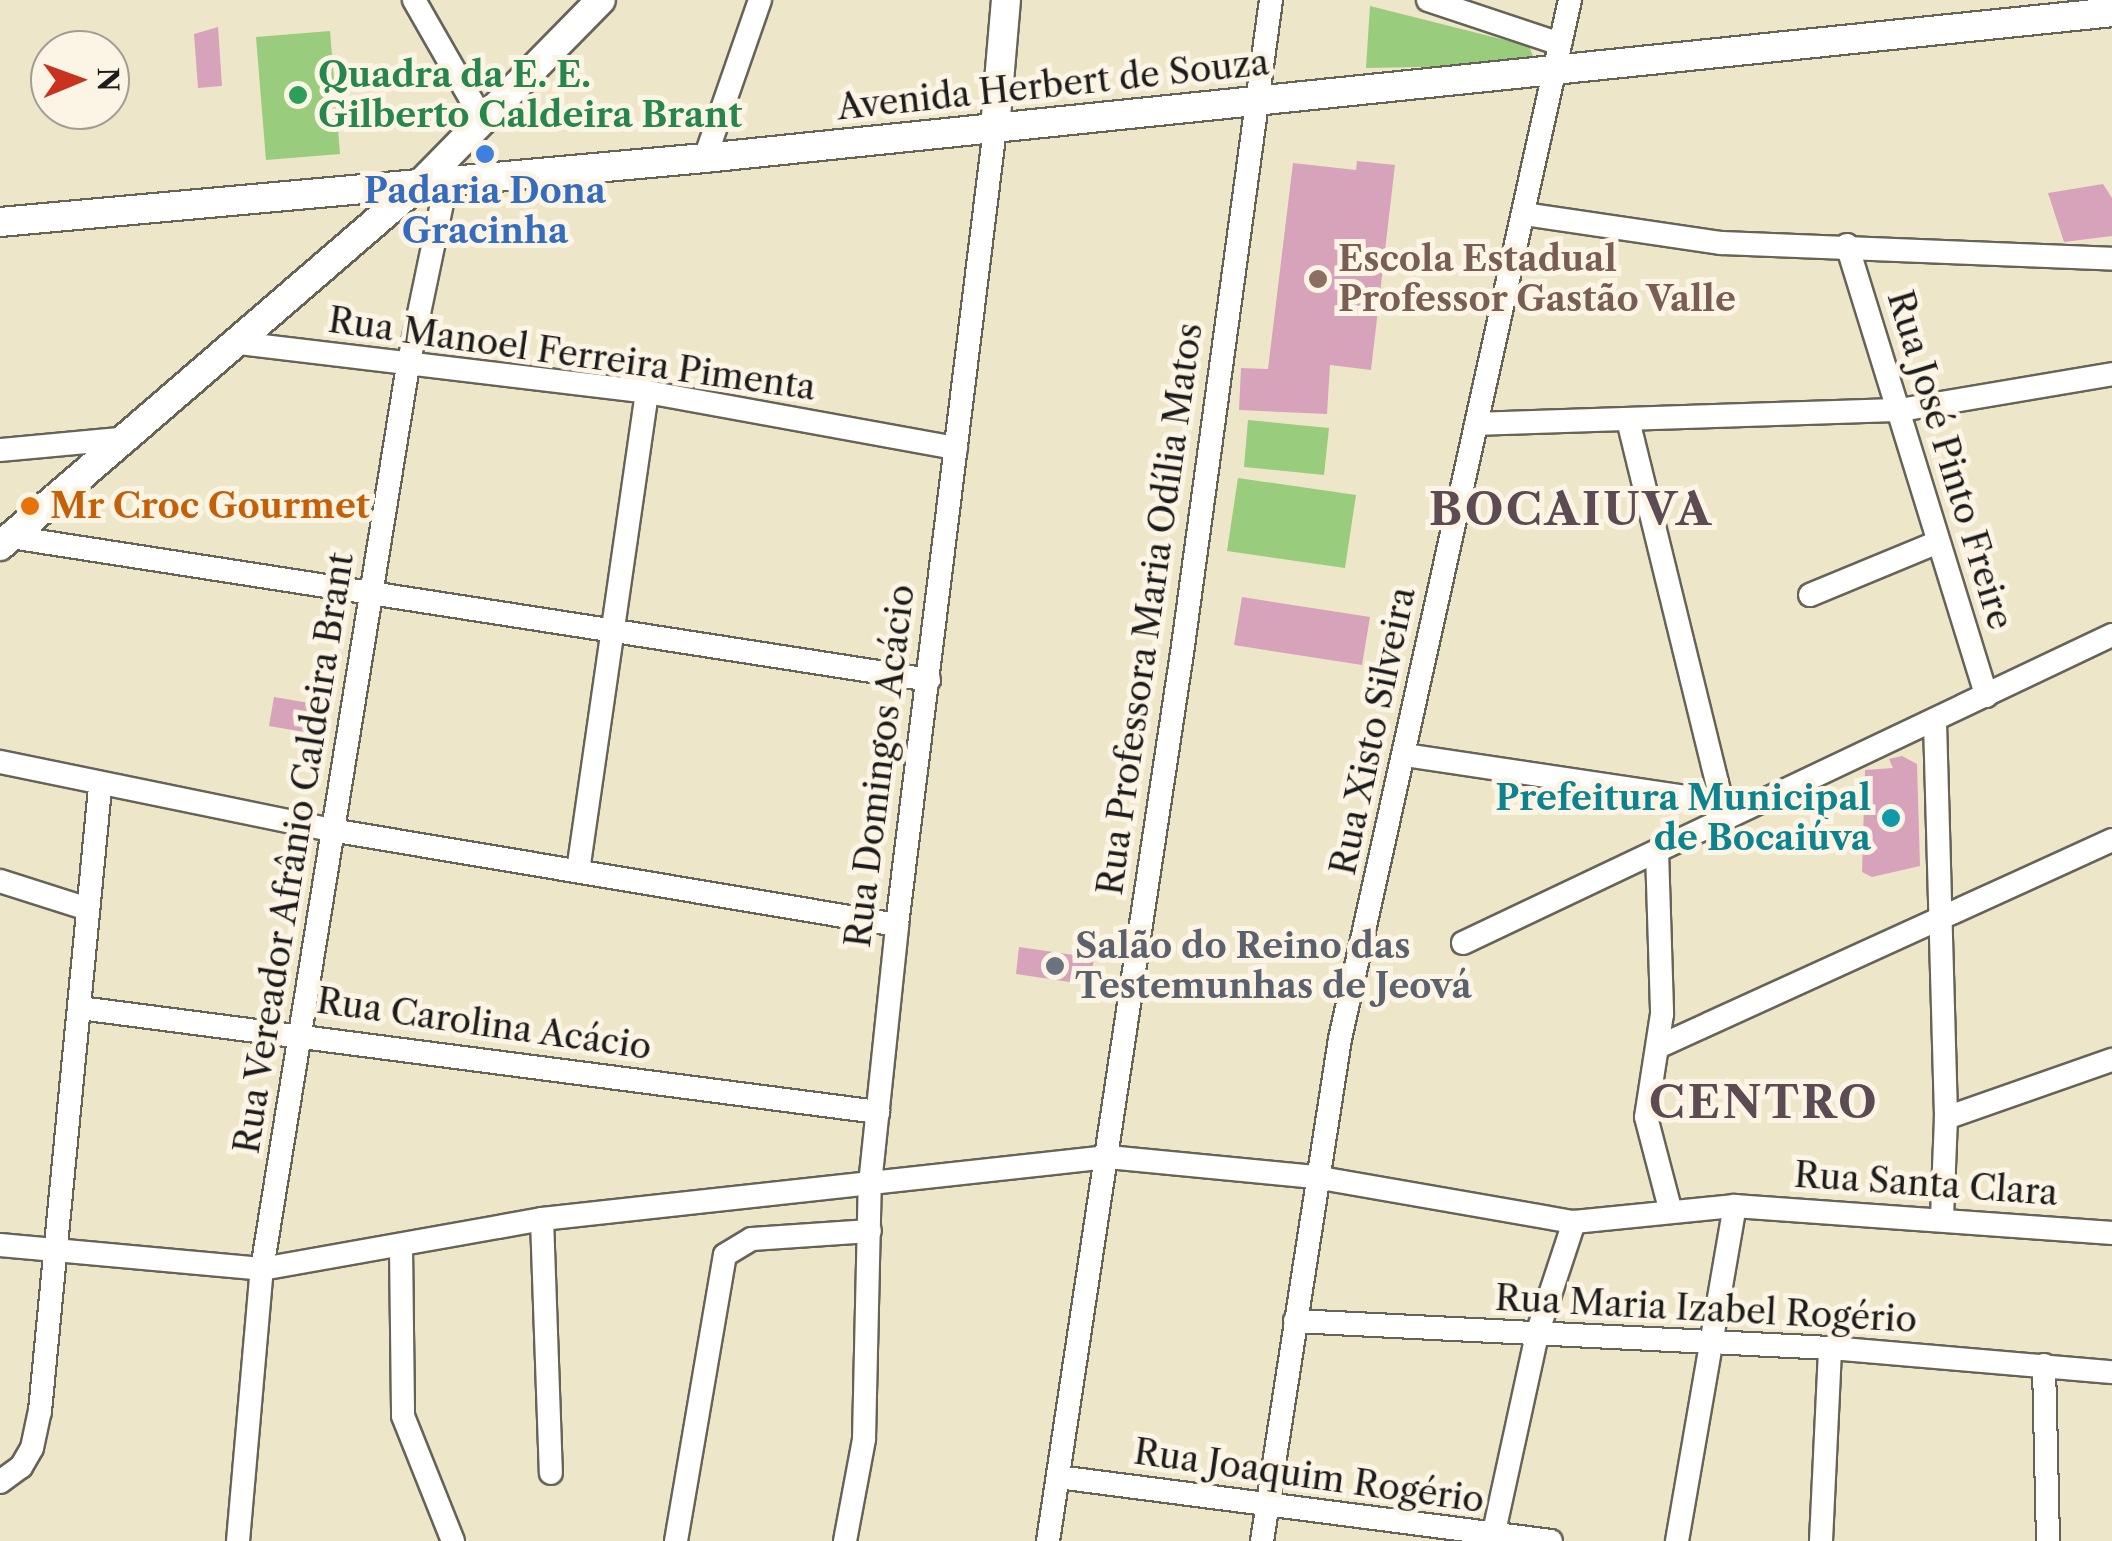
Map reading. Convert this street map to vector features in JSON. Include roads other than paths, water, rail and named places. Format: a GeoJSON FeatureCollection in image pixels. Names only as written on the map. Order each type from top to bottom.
{"type":"FeatureCollection","features":[{"type":"Feature","properties":{"kind":"street"},"geometry":{"type":"LineString","coordinates":[[414,0],[484,122]]}},
{"type":"Feature","properties":{"kind":"street"},"geometry":{"type":"LineString","coordinates":[[6,542],[434,181],[484,122],[601,0]]}},
{"type":"Feature","properties":{"kind":"street"},"geometry":{"type":"LineString","coordinates":[[705,158],[760,0]]}},
{"type":"Feature","properties":{"kind":"street","name":"Rua Domingos Acácio"},"geometry":{"type":"LineString","coordinates":[[845,1541],[864,1438],[870,1184],[897,925],[995,128],[1006,0]]}},
{"type":"Feature","properties":{"kind":"street","name":"Rua Professora Maria Odília Matos"},"geometry":{"type":"LineString","coordinates":[[1048,1541],[1108,1157],[1271,0]]}},
{"type":"Feature","properties":{"kind":"street"},"geometry":{"type":"LineString","coordinates":[[1428,0],[1560,44]]}},
{"type":"Feature","properties":{"kind":"street","name":"Rua Xisto Silveira"},"geometry":{"type":"LineString","coordinates":[[1262,1541],[1315,1177],[1570,0]]}},
{"type":"Feature","properties":{"kind":"street","name":"Avenida Herbert de Souza"},"geometry":{"type":"LineString","coordinates":[[0,222],[705,158],[2112,12]]}},
{"type":"Feature","properties":{"kind":"street","name":"Rua Vereador Afrânio Caldeira Brant"},"geometry":{"type":"LineString","coordinates":[[238,1541],[262,1269],[305,1035],[434,181]]}},
{"type":"Feature","properties":{"kind":"street"},"geometry":{"type":"LineString","coordinates":[[1524,214],[1722,243],[1847,245],[2112,259]]}},
{"type":"Feature","properties":{"kind":"street","name":"Rua José Pinto Freire"},"geometry":{"type":"LineString","coordinates":[[1847,245],[1986,696]]}},
{"type":"Feature","properties":{"kind":"street","name":"Rua Manoel Ferreira Pimenta"},"geometry":{"type":"LineString","coordinates":[[238,343],[647,392],[956,448]]}},
{"type":"Feature","properties":{"kind":"street"},"geometry":{"type":"LineString","coordinates":[[1476,424],[1900,410],[2112,374]]}},
{"type":"Feature","properties":{"kind":"street"},"geometry":{"type":"LineString","coordinates":[[578,870],[608,633],[647,392]]}},
{"type":"Feature","properties":{"kind":"street"},"geometry":{"type":"LineString","coordinates":[[1628,420],[1723,810]]}},
{"type":"Feature","properties":{"kind":"street"},"geometry":{"type":"LineString","coordinates":[[0,450],[130,438]]}},
{"type":"Feature","properties":{"kind":"street"},"geometry":{"type":"LineString","coordinates":[[6,542],[929,680]]}},
{"type":"Feature","properties":{"kind":"street"},"geometry":{"type":"LineString","coordinates":[[1810,595],[1938,542]]}},
{"type":"Feature","properties":{"kind":"street"},"geometry":{"type":"LineString","coordinates":[[1462,943],[1657,850],[1723,810],[1935,722],[2112,635]]}},
{"type":"Feature","properties":{"kind":"street"},"geometry":{"type":"LineString","coordinates":[[1935,722],[1946,1118],[1942,1216]]}},
{"type":"Feature","properties":{"kind":"street"},"geometry":{"type":"LineString","coordinates":[[1405,756],[1723,810]]}},
{"type":"Feature","properties":{"kind":"street"},"geometry":{"type":"LineString","coordinates":[[0,762],[100,788],[897,925]]}},
{"type":"Feature","properties":{"kind":"street"},"geometry":{"type":"LineString","coordinates":[[0,1482],[21,1466],[32,1448],[56,1246],[100,788]]}},
{"type":"Feature","properties":{"kind":"street"},"geometry":{"type":"LineString","coordinates":[[1658,1047],[2112,840]]}},
{"type":"Feature","properties":{"kind":"street"},"geometry":{"type":"LineString","coordinates":[[1657,850],[1658,1047],[1646,1117],[1671,1212]]}},
{"type":"Feature","properties":{"kind":"street"},"geometry":{"type":"LineString","coordinates":[[0,880],[88,909]]}},
{"type":"Feature","properties":{"kind":"street","name":"Rua Carolina Acácio"},"geometry":{"type":"LineString","coordinates":[[80,1008],[878,1112]]}},
{"type":"Feature","properties":{"kind":"street"},"geometry":{"type":"LineString","coordinates":[[1946,1118],[2112,1060]]}},
{"type":"Feature","properties":{"kind":"street","name":"Rua Santa Clara"},"geometry":{"type":"LineString","coordinates":[[0,1245],[56,1246],[262,1269],[542,1219],[870,1184],[1018,1162],[1108,1157],[1315,1177],[1574,1222],[1735,1206],[1942,1216],[2110,1232]]}},
{"type":"Feature","properties":{"kind":"street"},"geometry":{"type":"LineString","coordinates":[[1677,1541],[1735,1206]]}},
{"type":"Feature","properties":{"kind":"street"},"geometry":{"type":"LineString","coordinates":[[542,1219],[550,1473]]}},
{"type":"Feature","properties":{"kind":"street"},"geometry":{"type":"LineString","coordinates":[[1493,1539],[1536,1334],[1574,1222]]}},
{"type":"Feature","properties":{"kind":"street"},"geometry":{"type":"LineString","coordinates":[[676,1541],[725,1255],[752,1239],[870,1231]]}},
{"type":"Feature","properties":{"kind":"street"},"geometry":{"type":"LineString","coordinates":[[401,1246],[402,1416],[453,1541]]}},
{"type":"Feature","properties":{"kind":"street","name":"Rua Maria Izabel Rogério"},"geometry":{"type":"LineString","coordinates":[[1295,1321],[1830,1348],[2112,1372]]}},
{"type":"Feature","properties":{"kind":"street"},"geometry":{"type":"LineString","coordinates":[[1821,1541],[1830,1348]]}},
{"type":"Feature","properties":{"kind":"street"},"geometry":{"type":"LineString","coordinates":[[2044,1365],[2048,1541]]}},
{"type":"Feature","properties":{"kind":"street","name":"Rua Joaquim Rogério"},"geometry":{"type":"LineString","coordinates":[[1058,1477],[1493,1539],[1551,1541]]}},
{"type":"Feature","properties":{"kind":"place","name":"Quadra da E. E. Gilberto Caldeira Brant"},"geometry":{"type":"Point","coordinates":[298,95]}},
{"type":"Feature","properties":{"kind":"place","name":"Padaria Dona Gracinha"},"geometry":{"type":"Point","coordinates":[485,154]}},
{"type":"Feature","properties":{"kind":"place","name":"Escola Estadual Professor Gastão Valle"},"geometry":{"type":"Point","coordinates":[1318,279]}},
{"type":"Feature","properties":{"kind":"place","name":"Mr Croc Gourmet"},"geometry":{"type":"Point","coordinates":[30,506]}},
{"type":"Feature","properties":{"kind":"place","name":"Prefeitura Municipal de Bocaiúva"},"geometry":{"type":"Point","coordinates":[1891,818]}},
{"type":"Feature","properties":{"kind":"place","name":"Salão do Reino das Testemunhas de Jeová"},"geometry":{"type":"Point","coordinates":[1055,966]}},
{"type":"Feature","properties":{"kind":"district","name":"BOCAIUVA"},"geometry":{"type":"Point","coordinates":[1571,510]}},
{"type":"Feature","properties":{"kind":"district","name":"CENTRO"},"geometry":{"type":"Point","coordinates":[1764,1103]}}]}
